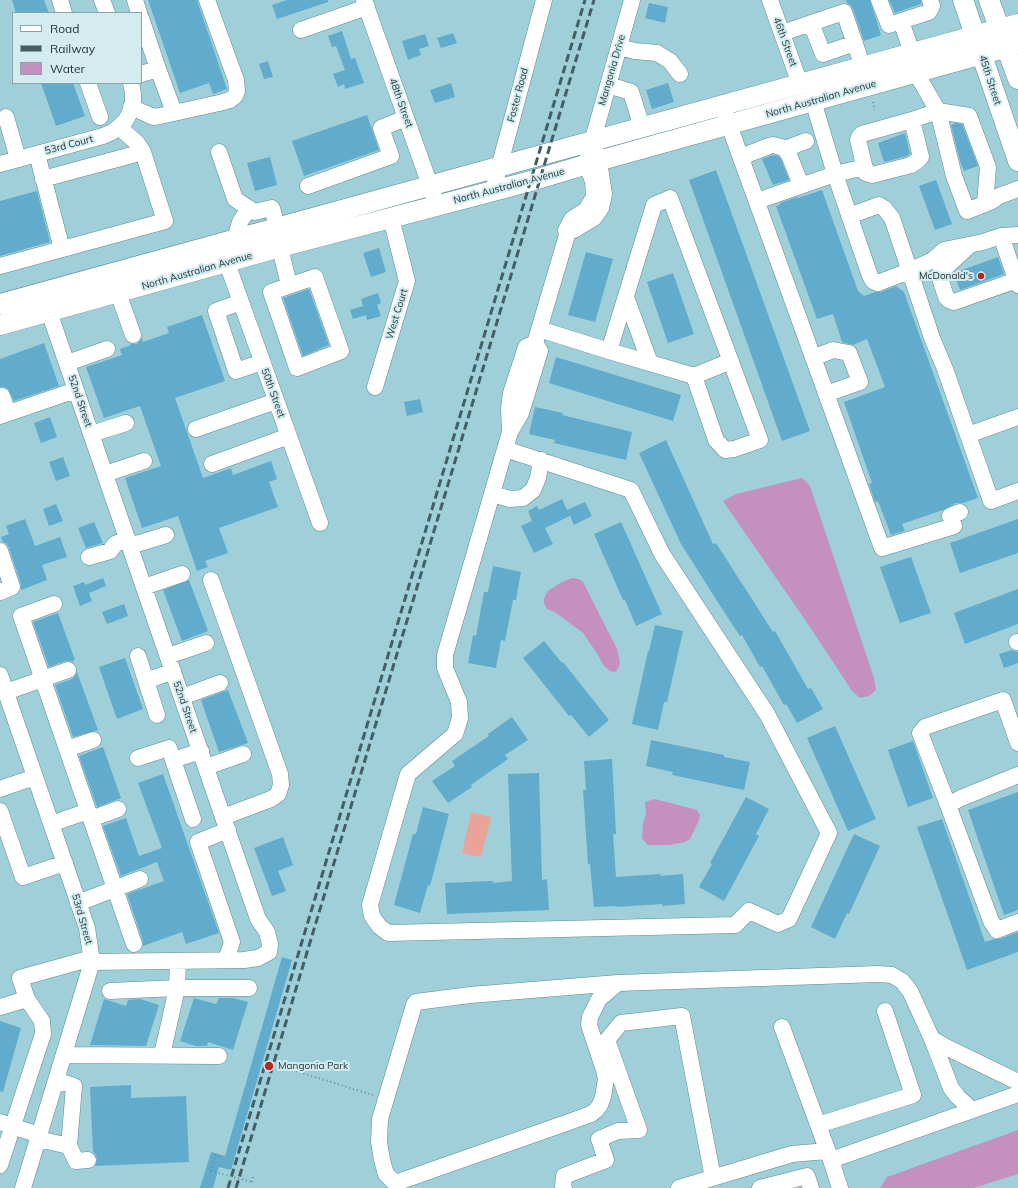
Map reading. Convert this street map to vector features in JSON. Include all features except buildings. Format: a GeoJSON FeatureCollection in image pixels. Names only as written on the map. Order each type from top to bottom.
{"type":"FeatureCollection","features":[{"type":"Feature","properties":{"kind":"main road","name":"45th Street"},"geometry":{"type":"LineString","coordinates":[[963,0],[1018,161]]}},
{"type":"Feature","properties":{"kind":"main road"},"geometry":{"type":"LineString","coordinates":[[989,0],[1009,26],[1018,79]]}},
{"type":"Feature","properties":{"kind":"main road","name":"North Australian Avenue"},"geometry":{"type":"LineString","coordinates":[[0,325],[284,246],[531,181],[916,73],[979,45],[1009,26]]}},
{"type":"Feature","properties":{"kind":"main road","name":"North Australian Avenue"},"geometry":{"type":"LineString","coordinates":[[0,304],[912,53],[979,45],[1012,46]]}},
{"type":"Feature","properties":{"kind":"main road"},"geometry":{"type":"LineString","coordinates":[[278,228],[284,246]]}},
{"type":"Feature","properties":{"kind":"street"},"geometry":{"type":"LineString","coordinates":[[60,0],[64,12]]}},
{"type":"Feature","properties":{"kind":"street"},"geometry":{"type":"LineString","coordinates":[[135,0],[140,12]]}},
{"type":"Feature","properties":{"kind":"street"},"geometry":{"type":"LineString","coordinates":[[131,84],[133,93],[130,110],[154,117],[230,100],[235,96],[237,91],[236,80],[207,0]]}},
{"type":"Feature","properties":{"kind":"street","name":"Foster Road"},"geometry":{"type":"LineString","coordinates":[[493,190],[544,0]]}},
{"type":"Feature","properties":{"kind":"street","name":"Mangonia Drive"},"geometry":{"type":"LineString","coordinates":[[592,141],[632,0]]}},
{"type":"Feature","properties":{"kind":"street"},"geometry":{"type":"LineString","coordinates":[[879,0],[889,25],[929,12],[932,6],[930,0]]}},
{"type":"Feature","properties":{"kind":"street","name":"46th Street"},"geometry":{"type":"LineString","coordinates":[[774,1],[782,33],[800,84]]}},
{"type":"Feature","properties":{"kind":"street"},"geometry":{"type":"LineString","coordinates":[[301,30],[366,3]]}},
{"type":"Feature","properties":{"kind":"street","name":"48th Street"},"geometry":{"type":"LineString","coordinates":[[366,3],[437,205]]}},
{"type":"Feature","properties":{"kind":"street"},"geometry":{"type":"LineString","coordinates":[[782,33],[844,12],[863,67]]}},
{"type":"Feature","properties":{"kind":"street"},"geometry":{"type":"LineString","coordinates":[[142,21],[174,112]]}},
{"type":"Feature","properties":{"kind":"street"},"geometry":{"type":"LineString","coordinates":[[901,21],[912,53]]}},
{"type":"Feature","properties":{"kind":"street"},"geometry":{"type":"LineString","coordinates":[[811,23],[823,54],[855,43]]}},
{"type":"Feature","properties":{"kind":"street"},"geometry":{"type":"LineString","coordinates":[[619,47],[635,51],[657,53],[670,61],[680,74]]}},
{"type":"Feature","properties":{"kind":"street"},"geometry":{"type":"LineString","coordinates":[[142,74],[158,69]]}},
{"type":"Feature","properties":{"kind":"street"},"geometry":{"type":"LineString","coordinates":[[916,73],[938,111],[954,176],[966,211],[992,201],[999,196],[1018,190]]}},
{"type":"Feature","properties":{"kind":"street"},"geometry":{"type":"LineString","coordinates":[[88,84],[100,116]]}},
{"type":"Feature","properties":{"kind":"street"},"geometry":{"type":"LineString","coordinates":[[608,86],[631,92],[642,128]]}},
{"type":"Feature","properties":{"kind":"street"},"geometry":{"type":"LineString","coordinates":[[813,101],[835,174],[873,281],[878,283],[909,271],[932,260],[944,250],[983,242],[1001,236],[1018,235]]}},
{"type":"Feature","properties":{"kind":"street"},"geometry":{"type":"LineString","coordinates":[[722,105],[882,548],[954,526],[950,516],[960,512]]}},
{"type":"Feature","properties":{"kind":"street","name":"53rd Court"},"geometry":{"type":"LineString","coordinates":[[0,164],[103,136],[119,127],[126,120],[130,110]]}},
{"type":"Feature","properties":{"kind":"street"},"geometry":{"type":"LineString","coordinates":[[912,120],[921,157],[918,161],[911,165],[872,175],[866,173],[858,140],[862,134],[938,111],[969,116],[988,167],[985,204]]}},
{"type":"Feature","properties":{"kind":"street"},"geometry":{"type":"LineString","coordinates":[[6,117],[18,159]]}},
{"type":"Feature","properties":{"kind":"street"},"geometry":{"type":"LineString","coordinates":[[308,186],[391,156],[380,128],[406,118]]}},
{"type":"Feature","properties":{"kind":"street"},"geometry":{"type":"LineString","coordinates":[[0,266],[165,221],[143,152],[137,143],[119,127]]}},
{"type":"Feature","properties":{"kind":"street"},"geometry":{"type":"LineString","coordinates":[[505,449],[631,490],[662,554],[767,714],[829,833],[789,919],[778,924],[749,911],[735,925],[388,933],[379,926],[372,916],[370,905],[408,774],[455,734],[460,718],[459,702],[445,668],[445,655],[492,494],[505,449],[510,432],[509,409],[518,396],[540,351],[537,336],[567,236],[566,230],[572,220],[586,210],[594,197],[592,141]]}},
{"type":"Feature","properties":{"kind":"street"},"geometry":{"type":"LineString","coordinates":[[785,149],[806,141]]}},
{"type":"Feature","properties":{"kind":"street"},"geometry":{"type":"LineString","coordinates":[[741,157],[769,146],[778,146],[785,149],[789,155],[801,186]]}},
{"type":"Feature","properties":{"kind":"street"},"geometry":{"type":"LineString","coordinates":[[43,180],[143,152]]}},
{"type":"Feature","properties":{"kind":"street"},"geometry":{"type":"LineString","coordinates":[[219,152],[235,199],[254,212],[272,208],[278,228]]}},
{"type":"Feature","properties":{"kind":"street"},"geometry":{"type":"LineString","coordinates":[[37,154],[62,249]]}},
{"type":"Feature","properties":{"kind":"street"},"geometry":{"type":"LineString","coordinates":[[756,201],[835,174],[865,167]]}},
{"type":"Feature","properties":{"kind":"street"},"geometry":{"type":"LineString","coordinates":[[609,350],[654,205],[670,198],[760,440],[734,449],[725,450],[716,440],[694,376]]}},
{"type":"Feature","properties":{"kind":"street"},"geometry":{"type":"LineString","coordinates":[[849,216],[879,205],[884,208],[892,218],[909,271],[991,501],[1018,491]]}},
{"type":"Feature","properties":{"kind":"street"},"geometry":{"type":"LineString","coordinates":[[235,239],[240,222],[249,208]]}},
{"type":"Feature","properties":{"kind":"street","name":"West Court"},"geometry":{"type":"LineString","coordinates":[[375,387],[407,282],[391,218]]}},
{"type":"Feature","properties":{"kind":"street"},"geometry":{"type":"LineString","coordinates":[[970,245],[940,273],[940,278],[946,297],[954,302],[1017,283],[1001,236]]}},
{"type":"Feature","properties":{"kind":"street"},"geometry":{"type":"LineString","coordinates":[[284,246],[288,255],[293,284]]}},
{"type":"Feature","properties":{"kind":"street","name":"50th Street"},"geometry":{"type":"LineString","coordinates":[[227,263],[320,523]]}},
{"type":"Feature","properties":{"kind":"street"},"geometry":{"type":"LineString","coordinates":[[316,277],[341,351],[298,368],[270,292],[293,284],[316,277]]}},
{"type":"Feature","properties":{"kind":"street","name":"52nd Street"},"geometry":{"type":"LineString","coordinates":[[27,999],[20,978],[92,960],[178,961],[258,958],[269,952],[270,944],[267,932],[258,919],[43,293]]}},
{"type":"Feature","properties":{"kind":"street"},"geometry":{"type":"LineString","coordinates":[[118,293],[133,335]]}},
{"type":"Feature","properties":{"kind":"street"},"geometry":{"type":"LineString","coordinates":[[626,297],[650,363]]}},
{"type":"Feature","properties":{"kind":"street"},"geometry":{"type":"LineString","coordinates":[[241,302],[216,311],[236,371],[262,362]]}},
{"type":"Feature","properties":{"kind":"street"},"geometry":{"type":"LineString","coordinates":[[537,336],[609,350],[694,376],[731,361]]}},
{"type":"Feature","properties":{"kind":"street"},"geometry":{"type":"LineString","coordinates":[[67,363],[107,350]]}},
{"type":"Feature","properties":{"kind":"street"},"geometry":{"type":"LineString","coordinates":[[813,358],[833,350],[849,353],[860,382],[826,394]]}},
{"type":"Feature","properties":{"kind":"street"},"geometry":{"type":"LineString","coordinates":[[2,396],[4,415],[76,390]]}},
{"type":"Feature","properties":{"kind":"street"},"geometry":{"type":"LineString","coordinates":[[196,429],[276,401]]}},
{"type":"Feature","properties":{"kind":"street"},"geometry":{"type":"LineString","coordinates":[[968,435],[1018,417]]}},
{"type":"Feature","properties":{"kind":"street"},"geometry":{"type":"LineString","coordinates":[[91,434],[126,423]]}},
{"type":"Feature","properties":{"kind":"street"},"geometry":{"type":"LineString","coordinates":[[212,464],[289,436]]}},
{"type":"Feature","properties":{"kind":"street"},"geometry":{"type":"LineString","coordinates":[[492,494],[510,499],[523,498],[533,490],[538,478],[541,460]]}},
{"type":"Feature","properties":{"kind":"street"},"geometry":{"type":"LineString","coordinates":[[105,474],[144,461]]}},
{"type":"Feature","properties":{"kind":"street"},"geometry":{"type":"LineString","coordinates":[[89,557],[110,551],[115,544],[129,543],[166,535]]}},
{"type":"Feature","properties":{"kind":"street"},"geometry":{"type":"LineString","coordinates":[[0,551],[12,588],[0,592]]}},
{"type":"Feature","properties":{"kind":"street"},"geometry":{"type":"LineString","coordinates":[[144,587],[182,574]]}},
{"type":"Feature","properties":{"kind":"street"},"geometry":{"type":"LineString","coordinates":[[212,580],[280,774],[281,785],[278,794],[271,799],[226,824],[198,842],[232,942],[226,960]]}},
{"type":"Feature","properties":{"kind":"street"},"geometry":{"type":"LineString","coordinates":[[54,604],[22,616],[134,944]]}},
{"type":"Feature","properties":{"kind":"street"},"geometry":{"type":"LineString","coordinates":[[168,656],[206,643]]}},
{"type":"Feature","properties":{"kind":"street"},"geometry":{"type":"LineString","coordinates":[[138,656],[157,715]]}},
{"type":"Feature","properties":{"kind":"street"},"geometry":{"type":"LineString","coordinates":[[6,692],[68,670]]}},
{"type":"Feature","properties":{"kind":"street"},"geometry":{"type":"LineString","coordinates":[[146,681],[173,671]]}},
{"type":"Feature","properties":{"kind":"street","name":"53rd Street"},"geometry":{"type":"LineString","coordinates":[[0,675],[87,928],[92,960],[23,1188]]}},
{"type":"Feature","properties":{"kind":"street"},"geometry":{"type":"LineString","coordinates":[[182,697],[220,683]]}},
{"type":"Feature","properties":{"kind":"street"},"geometry":{"type":"LineString","coordinates":[[1018,743],[1002,700],[925,727],[920,733],[991,921],[998,930],[1018,922]]}},
{"type":"Feature","properties":{"kind":"street"},"geometry":{"type":"LineString","coordinates":[[67,749],[93,740]]}},
{"type":"Feature","properties":{"kind":"street"},"geometry":{"type":"LineString","coordinates":[[138,758],[169,748],[193,819]]}},
{"type":"Feature","properties":{"kind":"street"},"geometry":{"type":"LineString","coordinates":[[173,760],[201,751]]}},
{"type":"Feature","properties":{"kind":"street"},"geometry":{"type":"LineString","coordinates":[[206,767],[243,754]]}},
{"type":"Feature","properties":{"kind":"street"},"geometry":{"type":"LineString","coordinates":[[948,805],[961,798],[1018,775]]}},
{"type":"Feature","properties":{"kind":"street"},"geometry":{"type":"LineString","coordinates":[[0,789],[35,776]]}},
{"type":"Feature","properties":{"kind":"street"},"geometry":{"type":"LineString","coordinates":[[51,824],[118,809]]}},
{"type":"Feature","properties":{"kind":"street"},"geometry":{"type":"LineString","coordinates":[[0,811],[23,877],[64,863]]}},
{"type":"Feature","properties":{"kind":"street"},"geometry":{"type":"LineString","coordinates":[[78,903],[140,879]]}},
{"type":"Feature","properties":{"kind":"street"},"geometry":{"type":"LineString","coordinates":[[162,1055],[177,988],[178,961]]}},
{"type":"Feature","properties":{"kind":"street"},"geometry":{"type":"LineString","coordinates":[[618,983],[599,1000],[590,1017],[589,1025],[606,1080],[602,1101],[596,1110],[591,1114],[399,1185],[386,1174],[379,1142],[380,1119],[414,1005],[416,1002],[470,996],[618,983],[878,974],[892,975],[902,981],[910,991],[952,1088],[958,1098],[972,1110]]}},
{"type":"Feature","properties":{"kind":"street"},"geometry":{"type":"LineString","coordinates":[[110,991],[177,988],[249,988]]}},
{"type":"Feature","properties":{"kind":"street"},"geometry":{"type":"LineString","coordinates":[[0,1007],[27,999],[42,1021],[43,1034],[6,1124],[0,1165]]}},
{"type":"Feature","properties":{"kind":"street"},"geometry":{"type":"LineString","coordinates":[[818,1125],[913,1095],[885,1011]]}},
{"type":"Feature","properties":{"kind":"street"},"geometry":{"type":"LineString","coordinates":[[564,1188],[564,1176],[606,1160],[599,1139],[618,1131],[639,1130],[607,1040],[621,1023],[682,1016],[719,1180]]}},
{"type":"Feature","properties":{"kind":"street"},"geometry":{"type":"LineString","coordinates":[[782,1027],[840,1188]]}},
{"type":"Feature","properties":{"kind":"street"},"geometry":{"type":"LineString","coordinates":[[932,1039],[1018,1082]]}},
{"type":"Feature","properties":{"kind":"street"},"geometry":{"type":"LineString","coordinates":[[64,1055],[219,1056]]}},
{"type":"Feature","properties":{"kind":"street"},"geometry":{"type":"LineString","coordinates":[[56,1080],[74,1086],[69,1146],[76,1161],[88,1160]]}},
{"type":"Feature","properties":{"kind":"street"},"geometry":{"type":"LineString","coordinates":[[679,1188],[719,1180],[792,1154],[829,1155],[1018,1094]]}},
{"type":"Feature","properties":{"kind":"street"},"geometry":{"type":"LineString","coordinates":[[6,1124],[39,1137],[69,1146]]}},
{"type":"Feature","properties":{"kind":"street"},"geometry":{"type":"LineString","coordinates":[[760,1188],[807,1176],[811,1188]]}},
{"type":"Feature","properties":{"kind":"path"},"geometry":{"type":"LineString","coordinates":[[872,102],[875,110]]}},
{"type":"Feature","properties":{"kind":"path"},"geometry":{"type":"LineString","coordinates":[[292,1070],[366,1093]]}},
{"type":"Feature","properties":{"kind":"path"},"geometry":{"type":"LineString","coordinates":[[221,1156],[216,1155],[212,1171],[252,1182],[253,1177]]}},
{"type":"Feature","properties":{"kind":"shaded area"},"geometry":{"type":"Polygon","coordinates":[[[471,812],[491,817],[481,857],[462,853],[471,812]]]}},
{"type":"Feature","properties":{"kind":"water"},"geometry":{"type":"Polygon","coordinates":[[[802,478],[810,486],[874,678],[876,690],[869,696],[860,698],[852,691],[723,501],[736,494],[802,478]]]}},
{"type":"Feature","properties":{"kind":"water"},"geometry":{"type":"Polygon","coordinates":[[[572,578],[579,579],[583,582],[617,649],[620,662],[619,667],[615,672],[610,671],[604,666],[583,633],[555,612],[547,609],[544,603],[544,598],[548,591],[560,583],[572,578]]]}},
{"type":"Feature","properties":{"kind":"water"},"geometry":{"type":"Polygon","coordinates":[[[655,799],[697,810],[700,815],[699,820],[690,839],[685,842],[669,845],[648,845],[645,842],[642,838],[643,823],[646,815],[645,802],[655,799]]]}},
{"type":"Feature","properties":{"kind":"water"},"geometry":{"type":"Polygon","coordinates":[[[1018,1130],[1018,1174],[974,1188],[880,1188],[887,1177],[1018,1130]]]}},
{"type":"Feature","properties":{"kind":"railway"},"geometry":{"type":"LineString","coordinates":[[228,1188],[585,0]]}},
{"type":"Feature","properties":{"kind":"railway"},"geometry":{"type":"LineString","coordinates":[[236,1188],[594,0]]}},
{"type":"Feature","properties":{"kind":"place","name":"McDonald's"},"geometry":{"type":"Point","coordinates":[981,276]}},
{"type":"Feature","properties":{"kind":"place","name":"Mangonia Park"},"geometry":{"type":"Point","coordinates":[269,1066]}}]}
